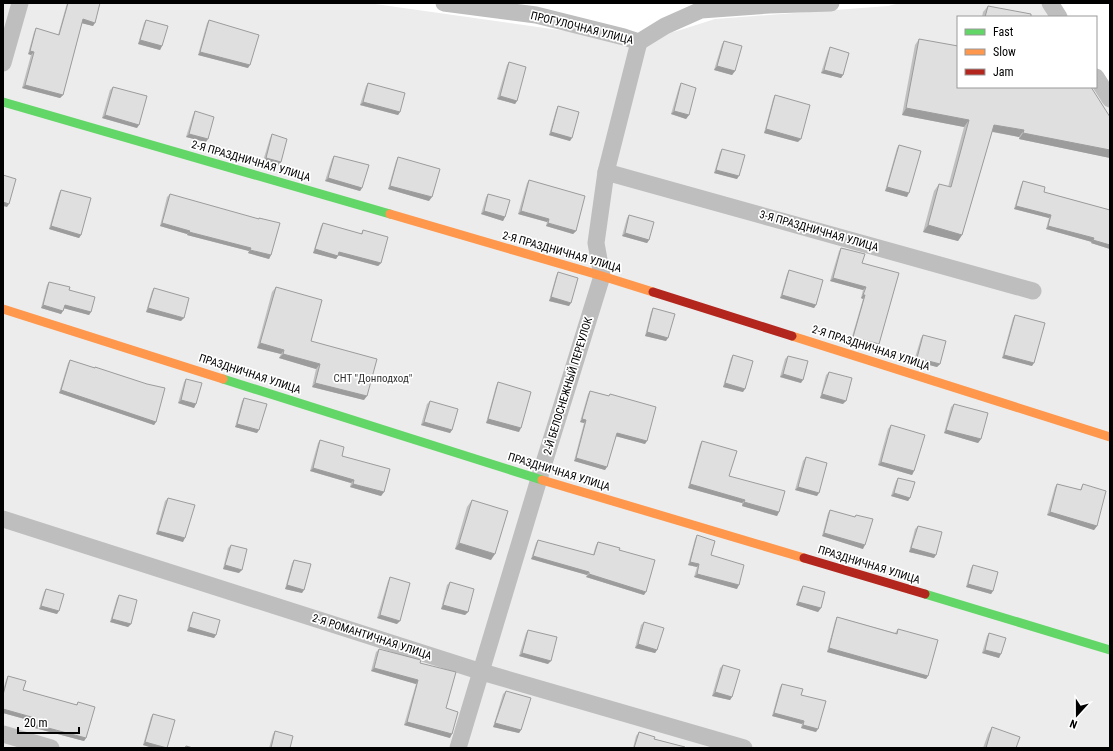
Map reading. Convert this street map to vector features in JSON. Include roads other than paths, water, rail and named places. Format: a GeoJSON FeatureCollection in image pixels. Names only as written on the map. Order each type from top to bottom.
{"type":"FeatureCollection","features":[{"type":"Feature","properties":{"kind":"street"},"geometry":{"type":"LineString","coordinates":[[3,62],[20,3]]}},
{"type":"Feature","properties":{"kind":"street","name":"ПРОГУЛОЧНАЯ УЛИЦА"},"geometry":{"type":"LineString","coordinates":[[444,3],[536,15],[624,36],[639,42],[665,26],[701,10],[769,5],[831,3]]}},
{"type":"Feature","properties":{"kind":"street"},"geometry":{"type":"LineString","coordinates":[[1050,3],[1058,16]]}},
{"type":"Feature","properties":{"kind":"street","name":"2-Й БЕЛОСНЕЖНЫЙ ПЕРЕУЛОК"},"geometry":{"type":"LineString","coordinates":[[458,748],[539,478],[602,276],[596,243],[606,172],[639,42]]}},
{"type":"Feature","properties":{"kind":"street"},"geometry":{"type":"LineString","coordinates":[[1097,79],[1110,99]]}},
{"type":"Feature","properties":{"kind":"street","name":"2-Я ПРАЗДНИЧНАЯ УЛИЦА"},"geometry":{"type":"LineString","coordinates":[[3,102],[602,276],[1110,437]]}},
{"type":"Feature","properties":{"kind":"street","name":"3-Я ПРАЗДНИЧНАЯ УЛИЦА"},"geometry":{"type":"LineString","coordinates":[[606,172],[1032,291]]}},
{"type":"Feature","properties":{"kind":"street","name":"ПРАЗДНИЧНАЯ УЛИЦА"},"geometry":{"type":"LineString","coordinates":[[3,309],[539,478],[1110,650]]}},
{"type":"Feature","properties":{"kind":"street","name":"2-Я РОМАНТИЧНАЯ УЛИЦА"},"geometry":{"type":"LineString","coordinates":[[3,519],[482,672],[744,748]]}},
{"type":"Feature","properties":{"kind":"street"},"geometry":{"type":"LineString","coordinates":[[3,734],[51,748]]}},
{"type":"Feature","properties":{"kind":"park label","name":"СНТ \"Донподход\""},"geometry":{"type":"Point","coordinates":[373,378]}}]}
